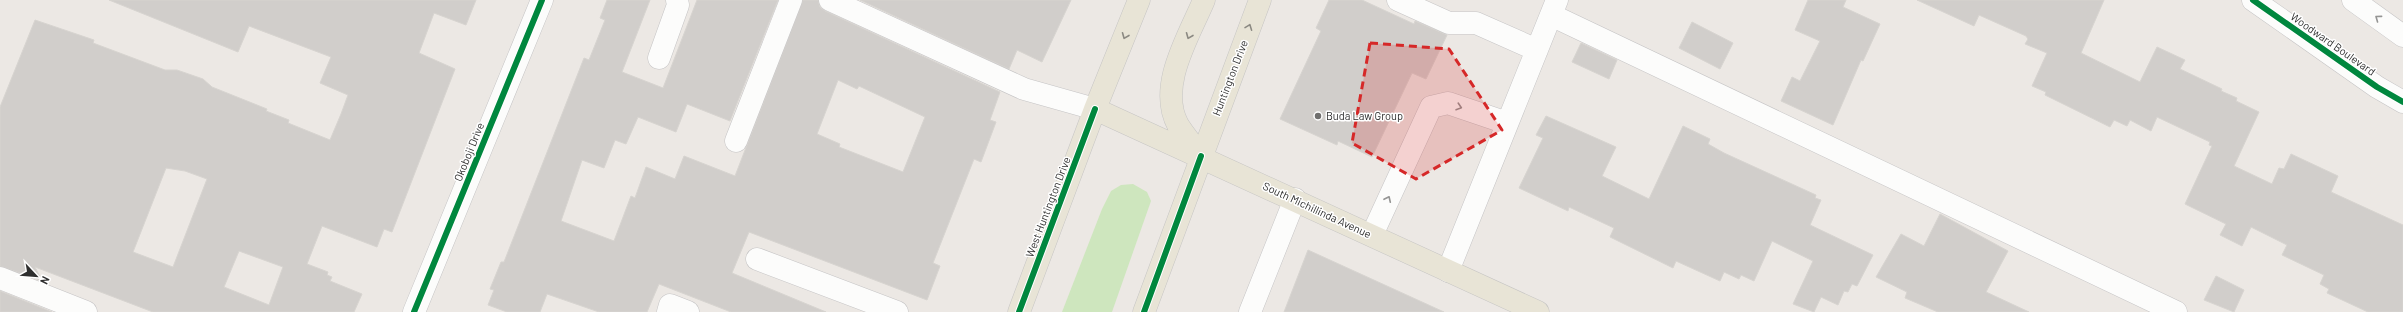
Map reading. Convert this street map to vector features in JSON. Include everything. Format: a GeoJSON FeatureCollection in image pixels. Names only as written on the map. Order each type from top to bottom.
{"type":"FeatureCollection","features":[{"type":"Feature","properties":{"kind":"main road"},"geometry":{"type":"LineString","coordinates":[[1095,109],[1139,0]]}},
{"type":"Feature","properties":{"kind":"main road"},"geometry":{"type":"LineString","coordinates":[[1144,312],[1201,156],[1178,124],[1171,105],[1173,75],[1204,0]]}},
{"type":"Feature","properties":{"kind":"main road","name":"Huntington Drive"},"geometry":{"type":"LineString","coordinates":[[1201,156],[1260,0]]}},
{"type":"Feature","properties":{"kind":"main road","name":"South Michillinda Avenue"},"geometry":{"type":"LineString","coordinates":[[1095,109],[1295,199],[1538,312]]}},
{"type":"Feature","properties":{"kind":"main road","name":"West Huntington Drive"},"geometry":{"type":"LineString","coordinates":[[1019,312],[1095,109]]}},
{"type":"Feature","properties":{"kind":"street","name":"Okoboji Drive"},"geometry":{"type":"LineString","coordinates":[[414,312],[541,0]]}},
{"type":"Feature","properties":{"kind":"street"},"geometry":{"type":"LineString","coordinates":[[659,58],[678,5],[677,0]]}},
{"type":"Feature","properties":{"kind":"street"},"geometry":{"type":"LineString","coordinates":[[736,141],[791,0]]}},
{"type":"Feature","properties":{"kind":"street"},"geometry":{"type":"LineString","coordinates":[[830,0],[1024,89],[1095,109]]}},
{"type":"Feature","properties":{"kind":"street"},"geometry":{"type":"LineString","coordinates":[[1398,0],[1449,23],[1476,23],[1537,50]]}},
{"type":"Feature","properties":{"kind":"street"},"geometry":{"type":"LineString","coordinates":[[2354,0],[2403,36]]}},
{"type":"Feature","properties":{"kind":"street","name":"Woodward Boulevard"},"geometry":{"type":"LineString","coordinates":[[2266,3],[2377,86],[2403,102]]}},
{"type":"Feature","properties":{"kind":"street"},"geometry":{"type":"LineString","coordinates":[[1448,271],[1554,8],[2176,312]]}},
{"type":"Feature","properties":{"kind":"street"},"geometry":{"type":"LineString","coordinates":[[1372,235],[1431,108],[1448,103],[1507,123]]}},
{"type":"Feature","properties":{"kind":"street"},"geometry":{"type":"LineString","coordinates":[[1250,312],[1295,199]]}},
{"type":"Feature","properties":{"kind":"street"},"geometry":{"type":"LineString","coordinates":[[757,259],[897,312]]}},
{"type":"Feature","properties":{"kind":"street"},"geometry":{"type":"LineString","coordinates":[[0,278],[86,312]]}},
{"type":"Feature","properties":{"kind":"street"},"geometry":{"type":"LineString","coordinates":[[668,312],[670,305],[688,312]]}},
{"type":"Feature","properties":{"kind":"highlighted area"},"geometry":{"type":"Polygon","coordinates":[[[1370,43],[1449,49],[1502,130],[1416,179],[1352,143],[1370,43]]]}},
{"type":"Feature","properties":{"kind":"green space"},"geometry":{"type":"Polygon","coordinates":[[[1133,184],[1147,192],[1151,201],[1112,312],[1062,312],[1102,209],[1111,191],[1121,185],[1133,184]]]}},
{"type":"Feature","properties":{"kind":"building"},"geometry":{"type":"Polygon","coordinates":[[[109,0],[476,0],[466,25],[434,13],[419,53],[455,69],[392,232],[384,229],[377,247],[322,226],[307,264],[328,272],[327,275],[332,277],[330,281],[362,294],[354,312],[153,312],[35,267],[42,281],[0,266],[0,107],[35,20],[94,40],[93,43],[165,70],[177,70],[203,79],[212,87],[267,109],[266,111],[289,120],[288,123],[330,140],[348,95],[320,83],[331,57],[249,26],[238,52],[109,0]],[[166,168],[133,252],[173,267],[207,179],[185,171],[166,168]],[[239,251],[224,287],[269,305],[283,267],[239,251]]]}},
{"type":"Feature","properties":{"kind":"building"},"geometry":{"type":"Polygon","coordinates":[[[607,0],[650,0],[622,72],[663,88],[697,0],[778,0],[730,121],[687,104],[676,132],[638,117],[626,144],[615,140],[604,168],[582,160],[561,221],[614,241],[631,196],[635,198],[646,167],[675,179],[684,156],[735,176],[803,0],[818,0],[820,7],[825,11],[1000,92],[990,120],[996,122],[981,162],[974,159],[933,263],[940,266],[927,300],[749,232],[732,273],[826,312],[731,312],[659,284],[647,312],[599,312],[547,294],[540,312],[507,312],[488,305],[494,290],[490,289],[501,262],[504,262],[584,58],[589,60],[605,20],[600,18],[607,0]],[[838,80],[817,134],[840,144],[839,147],[903,172],[925,117],[859,86],[857,89],[838,80]]]}},
{"type":"Feature","properties":{"kind":"building"},"geometry":{"type":"Polygon","coordinates":[[[860,0],[1071,0],[1042,62],[1017,50],[1009,69],[860,0]]]}},
{"type":"Feature","properties":{"kind":"building"},"geometry":{"type":"Polygon","coordinates":[[[1329,0],[1362,0],[1414,24],[1415,21],[1447,35],[1426,79],[1412,73],[1372,157],[1338,141],[1337,145],[1280,119],[1321,31],[1316,28],[1329,0]]]}},
{"type":"Feature","properties":{"kind":"building"},"geometry":{"type":"Polygon","coordinates":[[[1808,0],[1846,0],[1843,7],[1880,24],[1863,61],[1861,60],[1833,125],[1781,101],[1792,77],[1800,81],[1820,41],[1795,30],[1808,0]]]}},
{"type":"Feature","properties":{"kind":"building"},"geometry":{"type":"Polygon","coordinates":[[[1917,0],[2104,0],[2081,53],[2140,82],[2157,47],[2185,60],[2180,69],[2222,89],[2221,91],[2237,98],[2236,101],[2259,112],[2234,166],[2272,184],[2279,168],[2284,169],[2291,154],[2338,176],[2331,192],[2403,225],[2403,312],[2368,312],[2327,293],[2329,289],[2320,284],[2324,275],[2282,255],[2287,245],[2251,227],[2242,246],[2220,235],[2226,224],[2185,204],[2212,146],[2209,145],[2210,142],[2157,117],[2151,131],[2130,120],[2127,126],[2114,120],[2110,127],[2045,95],[2046,92],[2032,86],[2047,53],[2025,44],[2028,39],[2026,36],[1979,15],[1974,26],[1917,0]]]}},
{"type":"Feature","properties":{"kind":"building"},"geometry":{"type":"Polygon","coordinates":[[[1692,22],[1733,43],[1720,69],[1679,48],[1692,22]]]}},
{"type":"Feature","properties":{"kind":"building"},"geometry":{"type":"Polygon","coordinates":[[[1581,43],[1617,60],[1609,79],[1572,62],[1581,43]]]}},
{"type":"Feature","properties":{"kind":"building"},"geometry":{"type":"Polygon","coordinates":[[[1546,116],[1616,147],[1602,176],[1649,199],[1683,126],[1710,139],[1708,144],[1724,153],[1816,195],[1815,198],[1821,200],[1810,225],[1873,255],[1857,286],[1852,284],[1848,292],[1844,291],[1838,305],[1821,297],[1814,312],[1793,304],[1813,261],[1772,241],[1754,281],[1741,275],[1739,279],[1724,272],[1720,281],[1676,261],[1673,268],[1610,237],[1614,228],[1569,207],[1568,211],[1519,188],[1543,138],[1536,135],[1546,116]]]}},
{"type":"Feature","properties":{"kind":"building"},"geometry":{"type":"Polygon","coordinates":[[[1940,214],[2008,251],[1986,292],[2029,312],[1938,312],[1905,298],[1907,292],[1876,277],[1901,234],[1924,246],[1940,214]]]}},
{"type":"Feature","properties":{"kind":"building"},"geometry":{"type":"Polygon","coordinates":[[[1308,250],[1444,312],[1284,312],[1308,250]]]}},
{"type":"Feature","properties":{"kind":"building"},"geometry":{"type":"Polygon","coordinates":[[[2216,276],[2244,290],[2234,312],[2204,300],[2216,276]]]}},
{"type":"Feature","properties":{"kind":"building"},"geometry":{"type":"Polygon","coordinates":[[[0,291],[52,312],[0,312],[0,291]]]}},
{"type":"Feature","properties":{"kind":"cycle path"},"geometry":{"type":"LineString","coordinates":[[414,312],[542,0]]}},
{"type":"Feature","properties":{"kind":"cycle path"},"geometry":{"type":"LineString","coordinates":[[2253,0],[2377,87],[2403,102]]}},
{"type":"Feature","properties":{"kind":"cycle path"},"geometry":{"type":"LineString","coordinates":[[1019,312],[1095,109]]}},
{"type":"Feature","properties":{"kind":"cycle path"},"geometry":{"type":"LineString","coordinates":[[1144,312],[1201,156]]}},
{"type":"Feature","properties":{"kind":"place","name":"Buda Law Group"},"geometry":{"type":"Point","coordinates":[1318,116]}}]}
